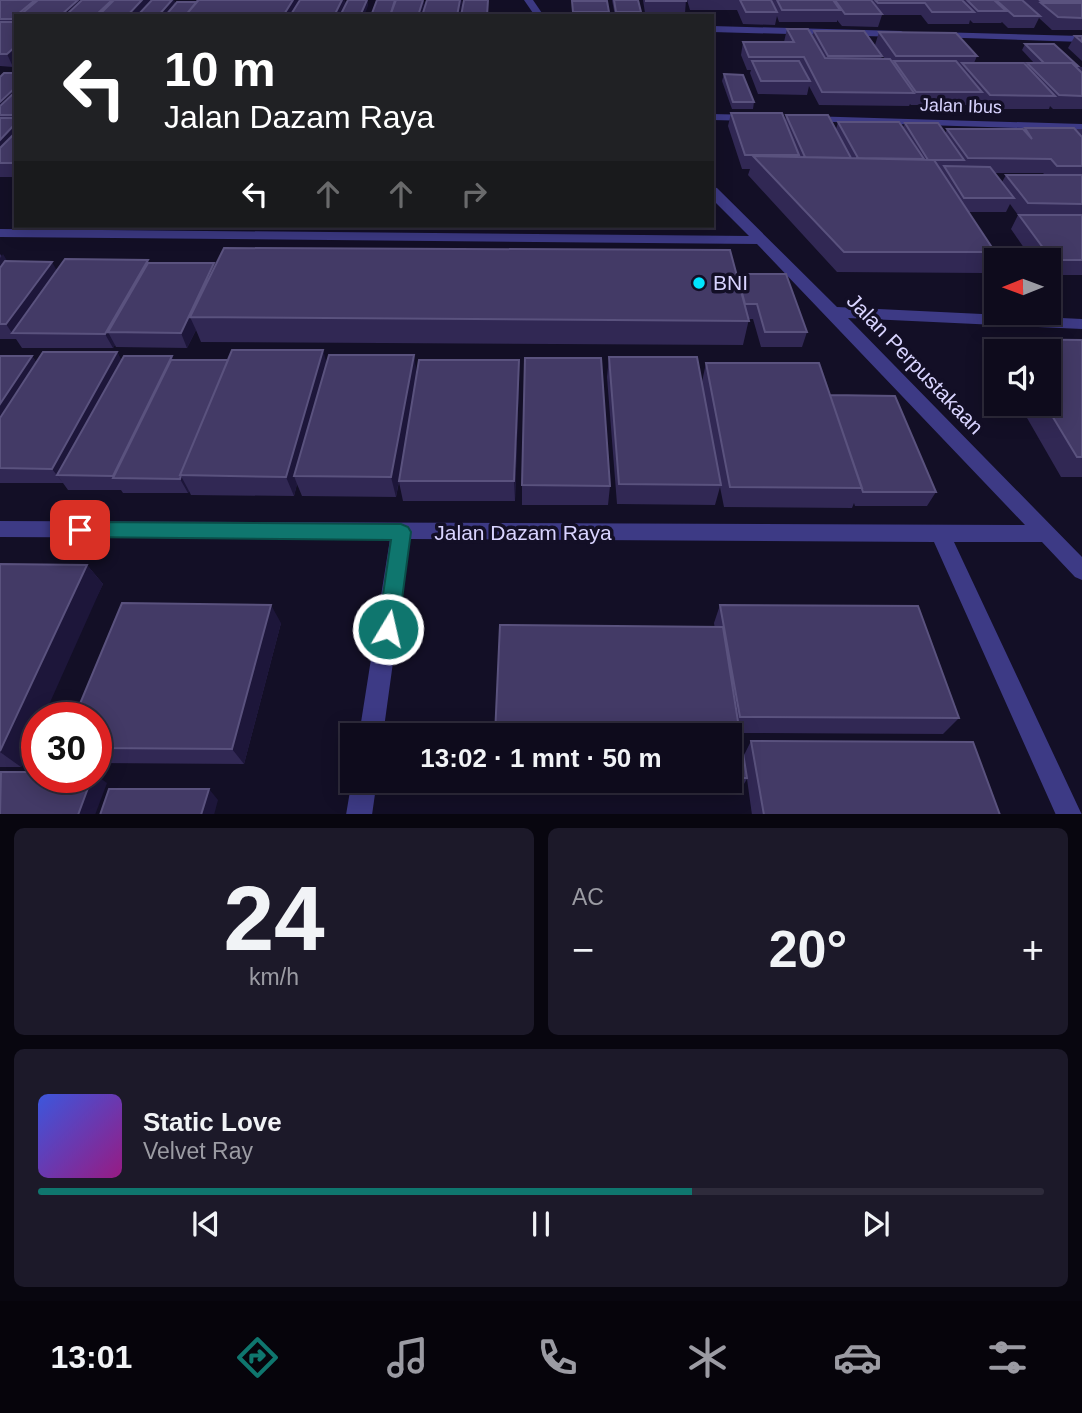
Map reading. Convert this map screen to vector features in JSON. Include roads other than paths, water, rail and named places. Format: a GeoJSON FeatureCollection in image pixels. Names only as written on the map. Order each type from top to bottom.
{"type":"FeatureCollection","features":[{"type":"Feature","properties":{"kind":"street"},"geometry":{"type":"LineString","coordinates":[[527,0],[538,14]]}},
{"type":"Feature","properties":{"kind":"street"},"geometry":{"type":"LineString","coordinates":[[714,29],[1082,39]]}},
{"type":"Feature","properties":{"kind":"street"},"geometry":{"type":"LineString","coordinates":[[714,117],[767,118]]}},
{"type":"Feature","properties":{"kind":"street","name":"Jalan Ibus"},"geometry":{"type":"LineString","coordinates":[[794,119],[1082,127]]}},
{"type":"Feature","properties":{"kind":"street","name":"Jalan Perpustakaan"},"geometry":{"type":"LineString","coordinates":[[714,193],[834,312],[1082,571]]}},
{"type":"Feature","properties":{"kind":"street"},"geometry":{"type":"LineString","coordinates":[[0,233],[762,240]]}},
{"type":"Feature","properties":{"kind":"street"},"geometry":{"type":"LineString","coordinates":[[834,312],[1082,324]]}},
{"type":"Feature","properties":{"kind":"street","name":"Jalan Dazam Raya"},"geometry":{"type":"LineString","coordinates":[[0,529],[1045,534]]}},
{"type":"Feature","properties":{"kind":"street"},"geometry":{"type":"LineString","coordinates":[[373,723],[401,532]]}},
{"type":"Feature","properties":{"kind":"street"},"geometry":{"type":"LineString","coordinates":[[941,535],[1070,814]]}},
{"type":"Feature","properties":{"kind":"street"},"geometry":{"type":"LineString","coordinates":[[359,814],[362,793]]}},
{"type":"Feature","properties":{"kind":"place","name":"BNI"},"geometry":{"type":"Point","coordinates":[699,283]}}]}
